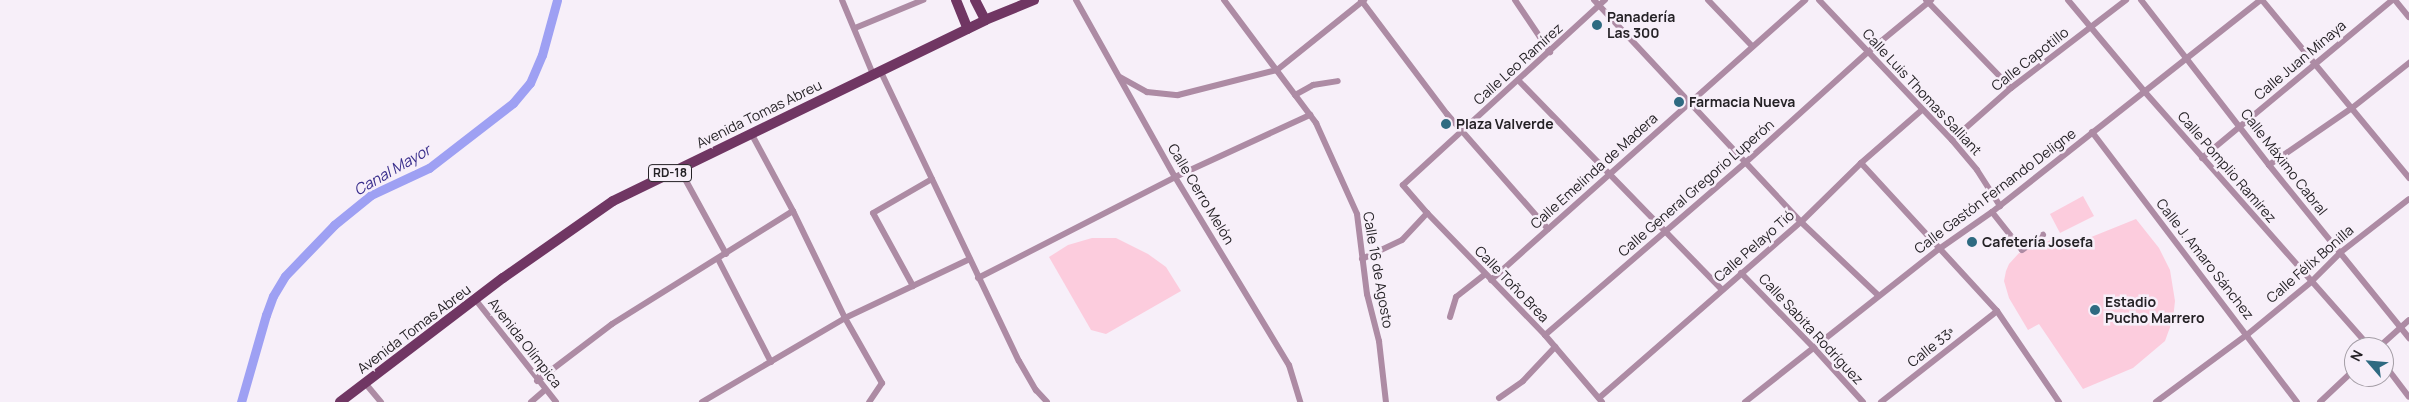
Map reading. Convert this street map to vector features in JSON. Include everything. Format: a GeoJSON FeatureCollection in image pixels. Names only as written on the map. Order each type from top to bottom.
{"type":"FeatureCollection","features":[{"type":"Feature","properties":{"kind":"main road"},"geometry":{"type":"LineString","coordinates":[[956,0],[968,29]]}},
{"type":"Feature","properties":{"kind":"main road"},"geometry":{"type":"LineString","coordinates":[[975,0],[985,20]]}},
{"type":"Feature","properties":{"kind":"main road","name":"Avenida Tomas Abreu"},"geometry":{"type":"LineString","coordinates":[[340,402],[476,299],[613,201],[876,72],[985,20],[1034,0]]}},
{"type":"Feature","properties":{"kind":"street"},"geometry":{"type":"LineString","coordinates":[[842,0],[876,72],[932,179],[1019,361],[1036,390],[1047,402]]}},
{"type":"Feature","properties":{"kind":"street"},"geometry":{"type":"LineString","coordinates":[[855,28],[923,0]]}},
{"type":"Feature","properties":{"kind":"street","name":"Calle Cerro Melón"},"geometry":{"type":"LineString","coordinates":[[1076,0],[1175,177],[1289,365],[1300,402]]}},
{"type":"Feature","properties":{"kind":"street","name":"Calle 16 de Agosto"},"geometry":{"type":"LineString","coordinates":[[1224,0],[1316,123],[1356,214],[1367,294],[1379,341],[1386,402]]}},
{"type":"Feature","properties":{"kind":"street"},"geometry":{"type":"LineString","coordinates":[[1515,0],[1550,52]]}},
{"type":"Feature","properties":{"kind":"street","name":"Calle Leo Ramírez"},"geometry":{"type":"LineString","coordinates":[[1403,185],[1550,52],[1596,3],[1605,0]]}},
{"type":"Feature","properties":{"kind":"street"},"geometry":{"type":"LineString","coordinates":[[1708,0],[1752,46]]}},
{"type":"Feature","properties":{"kind":"street","name":"Calle Emelinda de Madera"},"geometry":{"type":"LineString","coordinates":[[1491,280],[1805,0]]}},
{"type":"Feature","properties":{"kind":"street","name":"Calle Luis Thomas Salliant"},"geometry":{"type":"LineString","coordinates":[[1819,0],[1952,140],[1977,170],[2000,206]]}},
{"type":"Feature","properties":{"kind":"street","name":"Calle Pomplio Ramírez"},"geometry":{"type":"LineString","coordinates":[[2068,0],[2202,158],[2361,337]]}},
{"type":"Feature","properties":{"kind":"street","name":"Calle Capotillo"},"geometry":{"type":"LineString","coordinates":[[1952,140],[2011,88],[2126,0]]}},
{"type":"Feature","properties":{"kind":"street","name":"Calle Máximo Cabral"},"geometry":{"type":"LineString","coordinates":[[2141,0],[2269,165],[2409,338]]}},
{"type":"Feature","properties":{"kind":"street"},"geometry":{"type":"LineString","coordinates":[[2261,0],[2409,178]]}},
{"type":"Feature","properties":{"kind":"street","name":"Calle Gastón Fernando Deligne"},"geometry":{"type":"LineString","coordinates":[[1745,402],[1878,295],[2000,206],[2261,0]]}},
{"type":"Feature","properties":{"kind":"street"},"geometry":{"type":"LineString","coordinates":[[2394,0],[2409,17]]}},
{"type":"Feature","properties":{"kind":"street","name":"Calle Juan Minaya"},"geometry":{"type":"LineString","coordinates":[[2202,158],[2314,63],[2394,0]]}},
{"type":"Feature","properties":{"kind":"street"},"geometry":{"type":"LineString","coordinates":[[1119,76],[1147,92],[1178,95],[1277,70],[1362,1],[1462,131],[1548,229]]}},
{"type":"Feature","properties":{"kind":"street"},"geometry":{"type":"LineString","coordinates":[[1929,1],[2011,88]]}},
{"type":"Feature","properties":{"kind":"street","name":"Calle General Gregorio Luperón"},"geometry":{"type":"LineString","coordinates":[[1545,335],[1745,164],[1868,52],[1929,1]]}},
{"type":"Feature","properties":{"kind":"street"},"geometry":{"type":"LineString","coordinates":[[1596,3],[1801,222],[1878,295]]}},
{"type":"Feature","properties":{"kind":"street"},"geometry":{"type":"LineString","coordinates":[[2269,165],[2352,108],[2409,63]]}},
{"type":"Feature","properties":{"kind":"street"},"geometry":{"type":"LineString","coordinates":[[1295,95],[1313,85],[1338,81]]}},
{"type":"Feature","properties":{"kind":"street"},"geometry":{"type":"LineString","coordinates":[[1519,81],[1722,290]]}},
{"type":"Feature","properties":{"kind":"street","name":"Calle Pelayo Tió"},"geometry":{"type":"LineString","coordinates":[[1600,400],[1741,273],[1801,222],[1861,164],[1922,110]]}},
{"type":"Feature","properties":{"kind":"street"},"geometry":{"type":"LineString","coordinates":[[978,278],[1175,177],[1310,115]]}},
{"type":"Feature","properties":{"kind":"street","name":"Calle J. Amaro Sánchez"},"geometry":{"type":"LineString","coordinates":[[2092,132],[2298,402]]}},
{"type":"Feature","properties":{"kind":"street"},"geometry":{"type":"LineString","coordinates":[[751,133],[793,211],[845,318],[882,383],[869,402]]}},
{"type":"Feature","properties":{"kind":"street"},"geometry":{"type":"LineString","coordinates":[[1861,164],[1997,311],[2059,402]]}},
{"type":"Feature","properties":{"kind":"street"},"geometry":{"type":"LineString","coordinates":[[679,168],[726,254]]}},
{"type":"Feature","properties":{"kind":"street"},"geometry":{"type":"LineString","coordinates":[[913,286],[873,213],[932,179]]}},
{"type":"Feature","properties":{"kind":"street","name":"Calle Toño Brea"},"geometry":{"type":"LineString","coordinates":[[1403,185],[1427,213],[1545,335],[1600,400]]}},
{"type":"Feature","properties":{"kind":"street","name":"Calle Félix Bonilla"},"geometry":{"type":"LineString","coordinates":[[2156,402],[2248,334],[2311,282],[2341,252],[2409,199]]}},
{"type":"Feature","properties":{"kind":"street"},"geometry":{"type":"LineString","coordinates":[[537,381],[612,324],[793,211]]}},
{"type":"Feature","properties":{"kind":"street"},"geometry":{"type":"LineString","coordinates":[[1992,212],[2022,250],[2043,235]]}},
{"type":"Feature","properties":{"kind":"street"},"geometry":{"type":"LineString","coordinates":[[1362,259],[1402,240],[1427,213]]}},
{"type":"Feature","properties":{"kind":"street"},"geometry":{"type":"LineString","coordinates":[[718,259],[771,362]]}},
{"type":"Feature","properties":{"kind":"street"},"geometry":{"type":"LineString","coordinates":[[706,401],[845,318],[970,259]]}},
{"type":"Feature","properties":{"kind":"street","name":"Calle Sabita Rodríguez"},"geometry":{"type":"LineString","coordinates":[[1741,273],[1814,348],[1863,402]]}},
{"type":"Feature","properties":{"kind":"street"},"geometry":{"type":"LineString","coordinates":[[1450,316],[1456,297],[1485,274]]}},
{"type":"Feature","properties":{"kind":"street","name":"Avenida Olímpica"},"geometry":{"type":"LineString","coordinates":[[476,299],[537,381],[556,402]]}},
{"type":"Feature","properties":{"kind":"street","name":"Calle 33ª"},"geometry":{"type":"LineString","coordinates":[[1881,402],[1997,311]]}},
{"type":"Feature","properties":{"kind":"street"},"geometry":{"type":"LineString","coordinates":[[2390,337],[2409,320]]}},
{"type":"Feature","properties":{"kind":"street"},"geometry":{"type":"LineString","coordinates":[[1499,398],[1523,381],[1555,347]]}},
{"type":"Feature","properties":{"kind":"street"},"geometry":{"type":"LineString","coordinates":[[2394,377],[2409,397]]}},
{"type":"Feature","properties":{"kind":"street"},"geometry":{"type":"LineString","coordinates":[[2320,402],[2344,379]]}},
{"type":"Feature","properties":{"kind":"street"},"geometry":{"type":"LineString","coordinates":[[365,383],[381,402]]}},
{"type":"Feature","properties":{"kind":"street"},"geometry":{"type":"LineString","coordinates":[[531,402],[545,390]]}},
{"type":"Feature","properties":{"kind":"shaded area"},"geometry":{"type":"Polygon","coordinates":[[[2083,196],[2094,216],[2060,233],[2050,214],[2083,196]]]}},
{"type":"Feature","properties":{"kind":"shaded area","name":"Estadio Pucho Marrero"},"geometry":{"type":"Polygon","coordinates":[[[2136,219],[2159,248],[2170,270],[2175,301],[2173,319],[2165,341],[2133,368],[2083,389],[2039,324],[2028,330],[2009,298],[2004,281],[2006,271],[2009,264],[2019,253],[2053,239],[2059,250],[2136,219]]]}},
{"type":"Feature","properties":{"kind":"shaded area"},"geometry":{"type":"Polygon","coordinates":[[[1092,238],[1116,238],[1148,254],[1166,267],[1181,291],[1106,334],[1091,330],[1049,257],[1068,245],[1092,238]]]}},
{"type":"Feature","properties":{"kind":"waterway","name":"Canal Mayor"},"geometry":{"type":"LineString","coordinates":[[241,402],[266,315],[273,296],[285,276],[334,225],[371,195],[429,168],[513,103],[530,83],[542,55],[557,0]]}},
{"type":"Feature","properties":{"kind":"place","name":"Panadería Las 300"},"geometry":{"type":"Point","coordinates":[1597,25]}},
{"type":"Feature","properties":{"kind":"place","name":"Farmacia Nueva"},"geometry":{"type":"Point","coordinates":[1679,102]}},
{"type":"Feature","properties":{"kind":"place","name":"Plaza Valverde"},"geometry":{"type":"Point","coordinates":[1446,124]}},
{"type":"Feature","properties":{"kind":"place","name":"Cafetería Josefa"},"geometry":{"type":"Point","coordinates":[1972,242]}},
{"type":"Feature","properties":{"kind":"place","name":"Estadio Pucho Marrero"},"geometry":{"type":"Point","coordinates":[2095,310]}}]}
